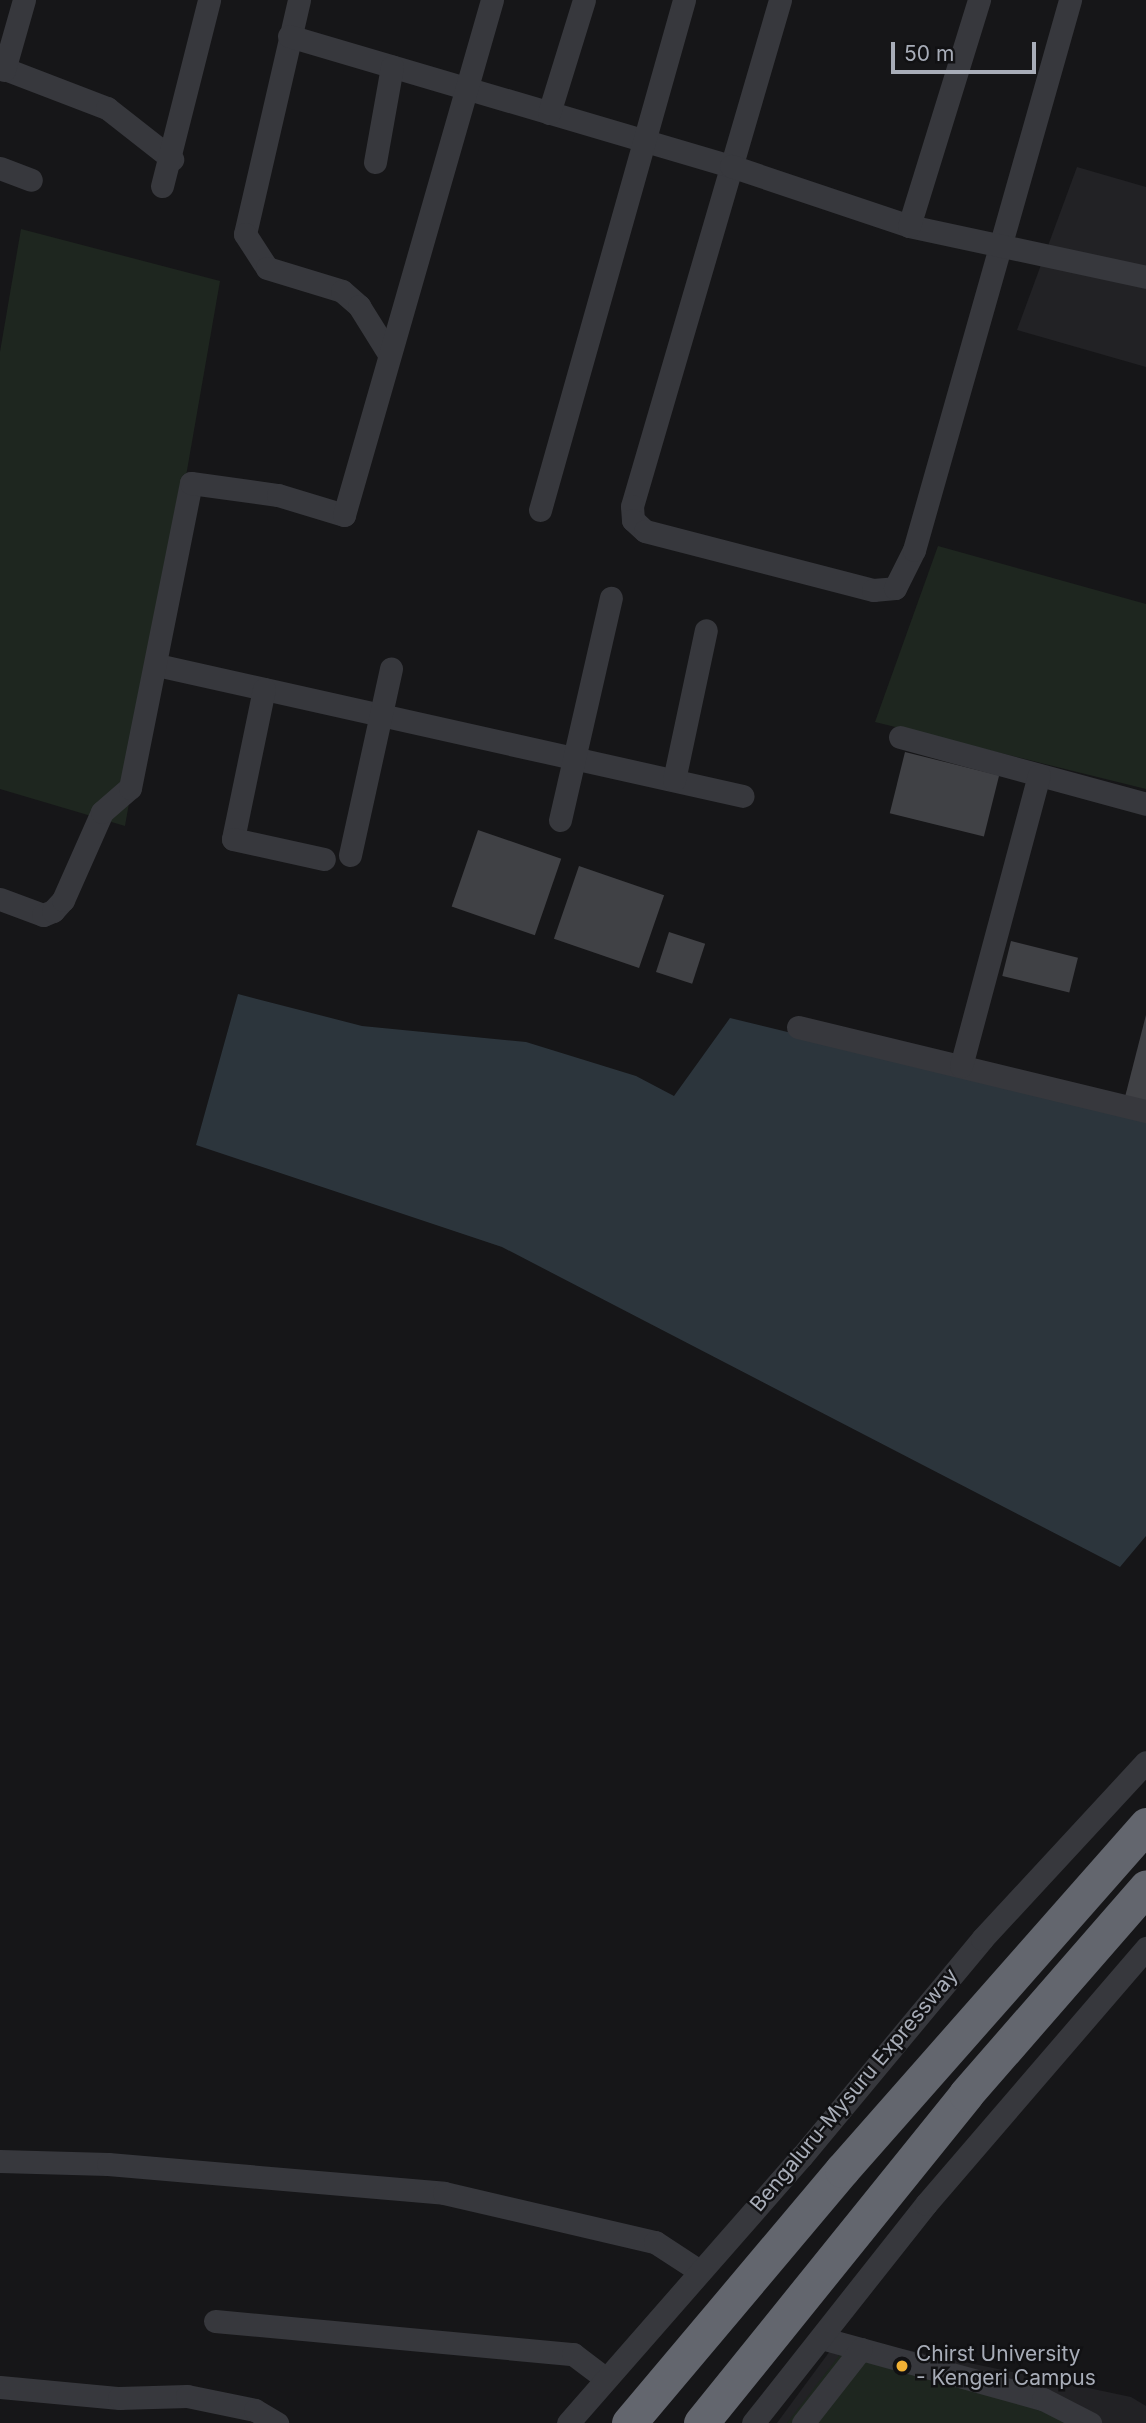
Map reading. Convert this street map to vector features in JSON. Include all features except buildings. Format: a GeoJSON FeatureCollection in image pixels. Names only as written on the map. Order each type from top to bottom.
{"type":"FeatureCollection","features":[{"type":"Feature","properties":{"kind":"highway","name":"Bengaluru-Mysuru Expressway"},"geometry":{"type":"LineString","coordinates":[[629,2423],[842,2170],[1146,1825]]}},
{"type":"Feature","properties":{"kind":"highway"},"geometry":{"type":"LineString","coordinates":[[701,2423],[966,2094],[1146,1888]]}},
{"type":"Feature","properties":{"kind":"street"},"geometry":{"type":"LineString","coordinates":[[24,0],[2,68],[107,108],[172,159]]}},
{"type":"Feature","properties":{"kind":"street"},"geometry":{"type":"LineString","coordinates":[[162,186],[172,159],[209,0]]}},
{"type":"Feature","properties":{"kind":"street"},"geometry":{"type":"LineString","coordinates":[[299,0],[245,234],[267,268],[342,291],[359,306],[389,354]]}},
{"type":"Feature","properties":{"kind":"street"},"geometry":{"type":"LineString","coordinates":[[0,899],[43,915],[63,900],[102,811],[130,788],[157,665],[191,483],[278,495],[344,515],[492,0]]}},
{"type":"Feature","properties":{"kind":"street"},"geometry":{"type":"LineString","coordinates":[[549,113],[584,0]]}},
{"type":"Feature","properties":{"kind":"street"},"geometry":{"type":"LineString","coordinates":[[540,510],[647,142],[684,0]]}},
{"type":"Feature","properties":{"kind":"street"},"geometry":{"type":"LineString","coordinates":[[780,0],[632,506],[633,520],[645,531],[873,590],[895,588],[914,550],[1070,0]]}},
{"type":"Feature","properties":{"kind":"street"},"geometry":{"type":"LineString","coordinates":[[909,226],[979,0]]}},
{"type":"Feature","properties":{"kind":"street"},"geometry":{"type":"LineString","coordinates":[[289,36],[731,166],[909,226],[1000,248],[1146,277]]}},
{"type":"Feature","properties":{"kind":"street"},"geometry":{"type":"LineString","coordinates":[[375,162],[392,67]]}},
{"type":"Feature","properties":{"kind":"street"},"geometry":{"type":"LineString","coordinates":[[0,168],[31,180]]}},
{"type":"Feature","properties":{"kind":"street"},"geometry":{"type":"LineString","coordinates":[[560,820],[611,598]]}},
{"type":"Feature","properties":{"kind":"street"},"geometry":{"type":"LineString","coordinates":[[674,780],[706,631]]}},
{"type":"Feature","properties":{"kind":"street"},"geometry":{"type":"LineString","coordinates":[[157,665],[743,796]]}},
{"type":"Feature","properties":{"kind":"street"},"geometry":{"type":"LineString","coordinates":[[350,855],[391,668]]}},
{"type":"Feature","properties":{"kind":"street"},"geometry":{"type":"LineString","coordinates":[[264,689],[233,839],[324,859]]}},
{"type":"Feature","properties":{"kind":"street"},"geometry":{"type":"LineString","coordinates":[[900,737],[1146,804]]}},
{"type":"Feature","properties":{"kind":"street"},"geometry":{"type":"LineString","coordinates":[[961,1066],[1039,775]]}},
{"type":"Feature","properties":{"kind":"street"},"geometry":{"type":"LineString","coordinates":[[798,1027],[1146,1111]]}},
{"type":"Feature","properties":{"kind":"street","name":"Bengaluru-Mysuru Expressway"},"geometry":{"type":"LineString","coordinates":[[568,2423],[698,2270],[802,2156],[982,1939],[1146,1762]]}},
{"type":"Feature","properties":{"kind":"street"},"geometry":{"type":"LineString","coordinates":[[753,2423],[926,2204],[1146,1948]]}},
{"type":"Feature","properties":{"kind":"street"},"geometry":{"type":"LineString","coordinates":[[0,2161],[108,2164],[444,2193],[655,2242],[698,2270]]}},
{"type":"Feature","properties":{"kind":"street"},"geometry":{"type":"LineString","coordinates":[[215,2321],[573,2354],[604,2378]]}},
{"type":"Feature","properties":{"kind":"street"},"geometry":{"type":"LineString","coordinates":[[821,2338],[1043,2399],[1090,2423]]}},
{"type":"Feature","properties":{"kind":"street"},"geometry":{"type":"LineString","coordinates":[[803,2423],[861,2348]]}},
{"type":"Feature","properties":{"kind":"street"},"geometry":{"type":"LineString","coordinates":[[0,2387],[119,2398],[187,2396],[255,2410],[277,2423]]}},
{"type":"Feature","properties":{"kind":"shaded area"},"geometry":{"type":"Polygon","coordinates":[[[1077,167],[1146,187],[1146,367],[1017,330],[1077,167]]]}},
{"type":"Feature","properties":{"kind":"shaded area"},"geometry":{"type":"Polygon","coordinates":[[[21,229],[220,281],[125,826],[0,789],[0,352],[21,229]]]}},
{"type":"Feature","properties":{"kind":"shaded area"},"geometry":{"type":"Polygon","coordinates":[[[938,546],[1146,604],[1146,789],[875,722],[938,546]]]}},
{"type":"Feature","properties":{"kind":"shaded area"},"geometry":{"type":"Polygon","coordinates":[[[238,994],[362,1026],[526,1042],[636,1076],[674,1096],[730,1018],[1146,1120],[1146,1536],[1120,1567],[502,1247],[196,1145],[238,994]]]}},
{"type":"Feature","properties":{"kind":"shaded area","name":"Chirst University - Kengeri Campus"},"geometry":{"type":"Polygon","coordinates":[[[841,2336],[1131,2397],[1146,2406],[1146,2423],[777,2423],[841,2336]]]}},
{"type":"Feature","properties":{"kind":"shaded area"},"geometry":{"type":"Polygon","coordinates":[[[841,2353],[924,2367],[1078,2423],[787,2423],[841,2353]]]}},
{"type":"Feature","properties":{"kind":"place","name":"Chirst University - Kengeri Campus"},"geometry":{"type":"Point","coordinates":[902,2366]}}]}
